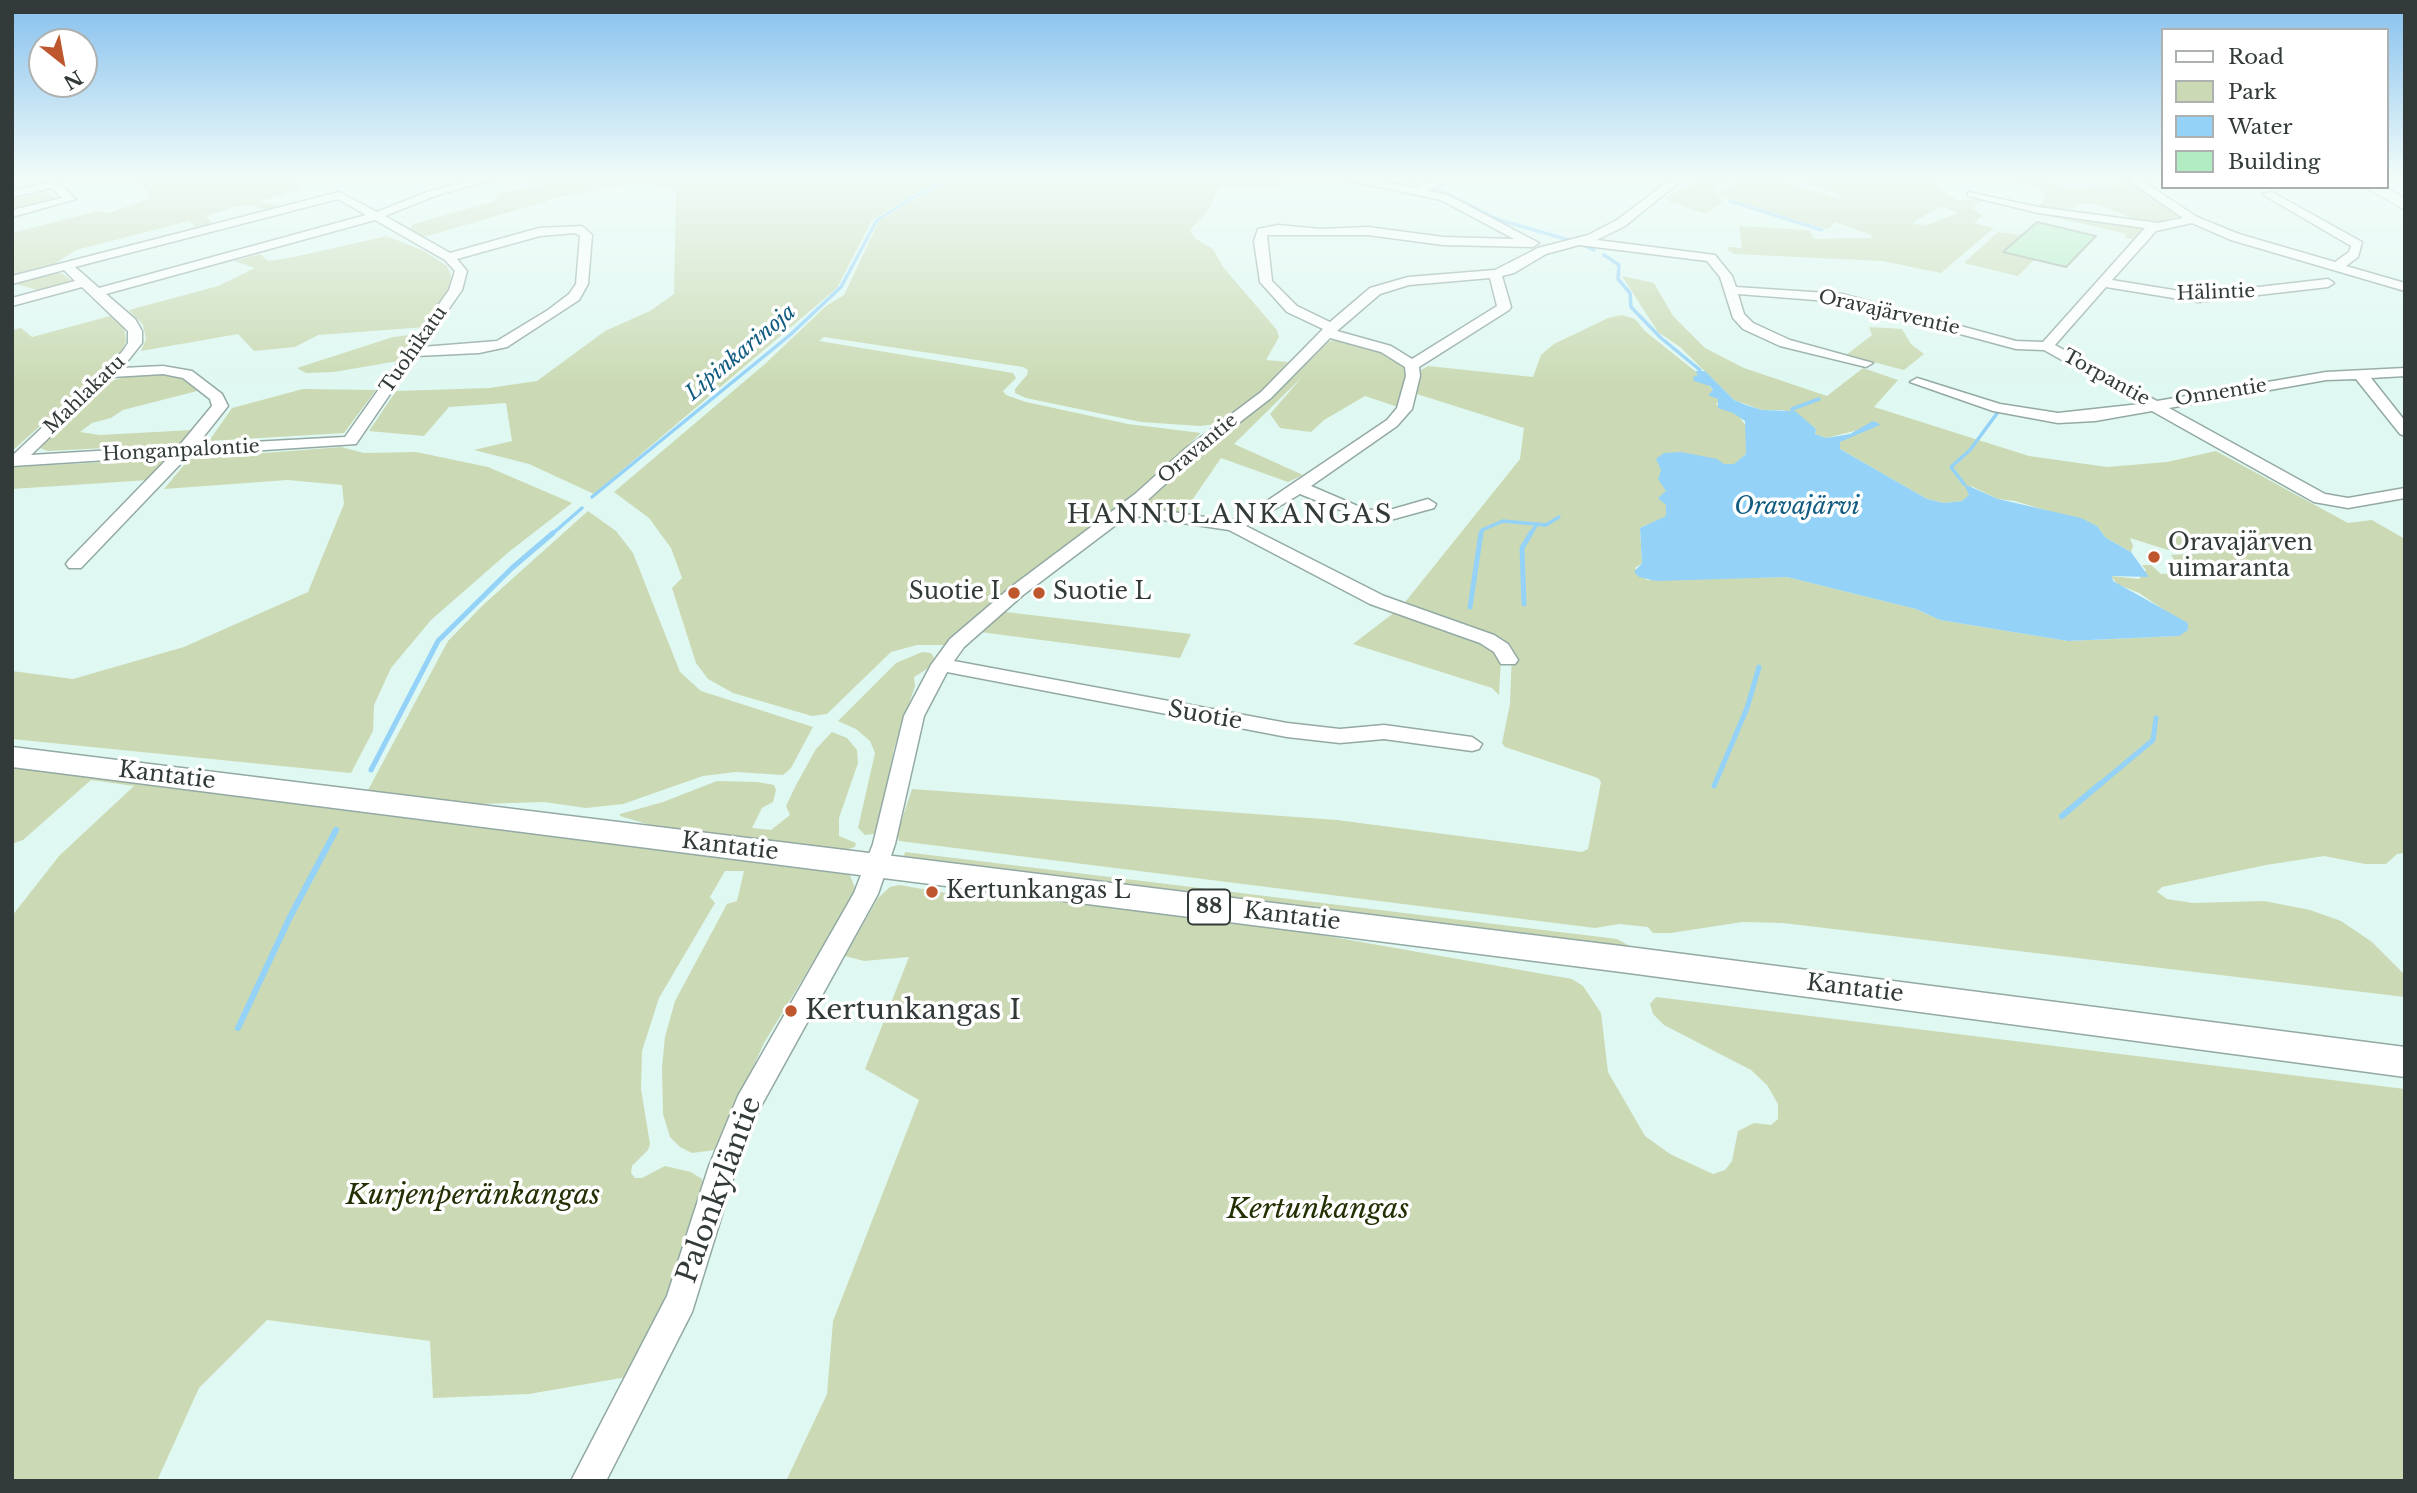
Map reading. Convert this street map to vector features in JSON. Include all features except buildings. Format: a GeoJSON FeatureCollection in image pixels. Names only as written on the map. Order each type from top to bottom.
{"type":"FeatureCollection","features":[{"type":"Feature","properties":{"kind":"main road","name":"Kantatie"},"geometry":{"type":"LineString","coordinates":[[12,757],[1629,960],[2405,1062]]}},
{"type":"Feature","properties":{"kind":"street"},"geometry":{"type":"LineString","coordinates":[[12,280],[148,245]]}},
{"type":"Feature","properties":{"kind":"street"},"geometry":{"type":"LineString","coordinates":[[97,293],[272,245]]}},
{"type":"Feature","properties":{"kind":"street"},"geometry":{"type":"LineString","coordinates":[[427,245],[449,257],[493,245]]}},
{"type":"Feature","properties":{"kind":"street"},"geometry":{"type":"LineString","coordinates":[[414,352],[479,349],[502,344],[553,313],[574,297],[582,284],[585,245]]}},
{"type":"Feature","properties":{"kind":"street"},"geometry":{"type":"LineString","coordinates":[[1261,245],[1266,282],[1282,302],[1330,330],[1386,349],[1412,365]]}},
{"type":"Feature","properties":{"kind":"street"},"geometry":{"type":"LineString","coordinates":[[1539,245],[1552,248],[1568,245]]}},
{"type":"Feature","properties":{"kind":"street"},"geometry":{"type":"LineString","coordinates":[[1602,245],[1711,258],[1723,271],[1738,315],[1756,331],[1786,343],[1866,363]]}},
{"type":"Feature","properties":{"kind":"street","name":"Torpantie"},"geometry":{"type":"LineString","coordinates":[[2139,245],[2047,346],[2307,491],[2341,503],[2405,494]]}},
{"type":"Feature","properties":{"kind":"street"},"geometry":{"type":"LineString","coordinates":[[2260,245],[2405,287]]}},
{"type":"Feature","properties":{"kind":"street"},"geometry":{"type":"LineString","coordinates":[[2335,268],[2354,254],[2357,245]]}},
{"type":"Feature","properties":{"kind":"street","name":"Oravantie"},"geometry":{"type":"LineString","coordinates":[[877,866],[914,716],[941,666],[957,643],[986,617],[1126,510],[1190,453],[1278,385],[1330,330],[1366,297],[1390,285],[1495,274],[1552,248]]}},
{"type":"Feature","properties":{"kind":"street","name":"Tuohikatu"},"geometry":{"type":"LineString","coordinates":[[350,441],[414,352],[461,279],[461,271],[449,257]]}},
{"type":"Feature","properties":{"kind":"street","name":"Mahlakatu"},"geometry":{"type":"LineString","coordinates":[[14,461],[131,349],[135,331],[130,322],[66,266]]}},
{"type":"Feature","properties":{"kind":"street"},"geometry":{"type":"LineString","coordinates":[[1412,365],[1504,307],[1495,274]]}},
{"type":"Feature","properties":{"kind":"street"},"geometry":{"type":"LineString","coordinates":[[12,302],[84,282]]}},
{"type":"Feature","properties":{"kind":"street","name":"Hälintie"},"geometry":{"type":"LineString","coordinates":[[2104,282],[2198,298],[2328,283]]}},
{"type":"Feature","properties":{"kind":"street","name":"Oravajärventie"},"geometry":{"type":"LineString","coordinates":[[1730,289],[1842,298],[2016,345],[2047,346]]}},
{"type":"Feature","properties":{"kind":"street"},"geometry":{"type":"LineString","coordinates":[[1233,526],[1299,487],[1400,416],[1413,376],[1412,365]]}},
{"type":"Feature","properties":{"kind":"street"},"geometry":{"type":"LineString","coordinates":[[75,564],[219,411],[217,397],[194,376],[181,372],[108,373]]}},
{"type":"Feature","properties":{"kind":"street","name":"Onnentie"},"geometry":{"type":"LineString","coordinates":[[1917,382],[1998,408],[2040,417],[2095,416],[2326,376],[2405,372]]}},
{"type":"Feature","properties":{"kind":"street"},"geometry":{"type":"LineString","coordinates":[[2361,375],[2405,431]]}},
{"type":"Feature","properties":{"kind":"street","name":"Honganpalontie"},"geometry":{"type":"LineString","coordinates":[[14,461],[350,441]]}},
{"type":"Feature","properties":{"kind":"street"},"geometry":{"type":"LineString","coordinates":[[1299,487],[1365,515],[1394,514],[1428,504]]}},
{"type":"Feature","properties":{"kind":"street"},"geometry":{"type":"LineString","coordinates":[[1126,510],[1233,526],[1377,600],[1487,639],[1501,648],[1508,660]]}},
{"type":"Feature","properties":{"kind":"street","name":"Suotie"},"geometry":{"type":"LineString","coordinates":[[941,666],[1287,730],[1332,735],[1384,732],[1472,744]]}},
{"type":"Feature","properties":{"kind":"street","name":"Palonkyläntie"},"geometry":{"type":"LineString","coordinates":[[588,1481],[681,1301],[723,1166],[748,1104],[856,914],[877,866]]}},
{"type":"Feature","properties":{"kind":"green space"},"geometry":{"type":"Polygon","coordinates":[[[12,245],[97,245],[76,250],[48,268],[12,277],[12,245]]]}},
{"type":"Feature","properties":{"kind":"green space"},"geometry":{"type":"Polygon","coordinates":[[[349,245],[408,245],[447,266],[451,275],[450,286],[426,327],[318,335],[295,347],[254,351],[238,334],[141,351],[146,339],[143,325],[129,310],[218,286],[255,268],[234,261],[260,254],[268,261],[349,245]]]}},
{"type":"Feature","properties":{"kind":"green space"},"geometry":{"type":"Polygon","coordinates":[[[675,245],[859,245],[837,288],[594,494],[529,464],[474,450],[512,441],[506,403],[449,407],[424,436],[369,431],[396,391],[489,388],[537,381],[605,331],[650,311],[674,294],[675,245]]]}},
{"type":"Feature","properties":{"kind":"green space"},"geometry":{"type":"Polygon","coordinates":[[[868,245],[1206,245],[1213,249],[1223,267],[1277,330],[1279,337],[1266,360],[1288,362],[1262,390],[1216,424],[1200,426],[1141,422],[1026,398],[1015,393],[1015,389],[1027,375],[1028,370],[1023,367],[824,337],[819,341],[1013,373],[1016,378],[1003,391],[1006,395],[1026,402],[1128,424],[1201,433],[1148,483],[1067,544],[945,645],[917,645],[891,652],[827,714],[812,716],[733,693],[708,679],[696,663],[672,588],[682,578],[671,548],[649,518],[614,492],[766,363],[826,306],[844,295],[868,245]]]}},
{"type":"Feature","properties":{"kind":"green space"},"geometry":{"type":"Polygon","coordinates":[[[1742,245],[1974,245],[1941,273],[1882,261],[1734,254],[1727,247],[1742,248],[1742,245]]]}},
{"type":"Feature","properties":{"kind":"green space"},"geometry":{"type":"Polygon","coordinates":[[[1984,245],[2012,245],[2004,252],[2035,259],[2018,276],[1964,263],[1984,245]]]}},
{"type":"Feature","properties":{"kind":"green space"},"geometry":{"type":"Polygon","coordinates":[[[52,271],[63,274],[73,282],[38,290],[12,283],[52,271]]]}},
{"type":"Feature","properties":{"kind":"green space"},"geometry":{"type":"Polygon","coordinates":[[[1622,276],[1654,283],[1673,316],[1705,348],[1744,368],[1827,396],[1863,368],[1898,380],[1874,407],[2029,456],[2107,467],[2167,462],[2216,451],[2348,523],[2372,520],[2405,539],[2405,853],[2397,854],[2386,864],[2365,864],[2324,856],[2266,865],[2162,887],[2157,892],[2167,899],[2193,903],[2264,901],[2310,910],[2341,921],[2372,942],[2405,975],[2405,997],[1783,923],[1742,922],[1671,933],[1653,933],[1648,927],[1619,924],[1595,928],[899,841],[897,834],[912,789],[1337,820],[1582,852],[1588,849],[1601,782],[1598,778],[1505,747],[1502,743],[1510,704],[1512,651],[1402,606],[1520,459],[1524,428],[1417,394],[1421,370],[1428,366],[1533,377],[1541,355],[1554,344],[1608,318],[1622,315],[1635,319],[1646,332],[1695,371],[1713,390],[1719,401],[1716,404],[1739,416],[1746,426],[1746,454],[1735,464],[1724,464],[1704,457],[1661,470],[1666,491],[1666,517],[1640,528],[1642,563],[1635,568],[1647,580],[1787,577],[1916,609],[1940,620],[2068,641],[2179,636],[2163,609],[2139,593],[2117,584],[2111,576],[2139,579],[2146,570],[2142,565],[2151,565],[2161,574],[2176,573],[2177,564],[2171,555],[2205,553],[2219,548],[2212,544],[2168,550],[2130,538],[2133,546],[2131,552],[2106,538],[2097,526],[2015,501],[1998,499],[1971,486],[1970,495],[1962,501],[1944,503],[1927,499],[1840,449],[1840,442],[1871,427],[1826,438],[1815,434],[1816,429],[1796,414],[1784,410],[1762,410],[1734,400],[1680,347],[1658,332],[1622,276]]]}},
{"type":"Feature","properties":{"kind":"green space"},"geometry":{"type":"Polygon","coordinates":[[[114,315],[124,326],[126,341],[121,354],[12,451],[12,330],[21,328],[32,337],[114,315]]]}},
{"type":"Feature","properties":{"kind":"green space"},"geometry":{"type":"Polygon","coordinates":[[[1869,327],[1902,329],[1911,344],[1924,354],[1904,370],[1846,355],[1872,335],[1869,327]]]}},
{"type":"Feature","properties":{"kind":"green space"},"geometry":{"type":"Polygon","coordinates":[[[418,334],[398,361],[334,372],[306,373],[297,368],[393,337],[418,334]]]}},
{"type":"Feature","properties":{"kind":"green space"},"geometry":{"type":"Polygon","coordinates":[[[1337,339],[1380,350],[1404,363],[1408,371],[1398,407],[1365,396],[1324,420],[1311,432],[1280,428],[1270,414],[1302,377],[1234,444],[1303,475],[1288,482],[1221,458],[1184,512],[1179,514],[1145,506],[1146,499],[1196,454],[1275,393],[1325,343],[1337,339]]]}},
{"type":"Feature","properties":{"kind":"green space"},"geometry":{"type":"Polygon","coordinates":[[[136,374],[170,374],[189,379],[197,391],[123,410],[111,418],[92,423],[80,432],[100,435],[192,430],[182,444],[48,451],[40,448],[107,382],[136,374]]]}},
{"type":"Feature","properties":{"kind":"green space"},"geometry":{"type":"Polygon","coordinates":[[[303,389],[376,390],[344,433],[209,441],[232,408],[303,389]]]}},
{"type":"Feature","properties":{"kind":"green space"},"geometry":{"type":"Polygon","coordinates":[[[341,447],[364,453],[416,452],[488,467],[572,503],[510,551],[431,620],[391,668],[374,705],[373,731],[351,773],[12,739],[12,671],[73,679],[184,647],[308,592],[344,504],[342,485],[288,480],[164,489],[189,459],[341,447]]]}},
{"type":"Feature","properties":{"kind":"green space"},"geometry":{"type":"Polygon","coordinates":[[[162,459],[165,464],[149,480],[12,489],[12,467],[162,459]]]}},
{"type":"Feature","properties":{"kind":"green space"},"geometry":{"type":"Polygon","coordinates":[[[588,511],[616,531],[633,553],[680,672],[701,691],[813,727],[791,768],[783,775],[736,772],[703,776],[623,804],[586,808],[544,802],[479,804],[367,792],[448,641],[483,605],[588,511]]]}},
{"type":"Feature","properties":{"kind":"green space"},"geometry":{"type":"Polygon","coordinates":[[[1004,611],[1191,634],[1180,658],[980,632],[1004,611]]]}},
{"type":"Feature","properties":{"kind":"green space"},"geometry":{"type":"Polygon","coordinates":[[[1395,612],[1490,645],[1501,659],[1499,695],[1492,688],[1353,644],[1395,612]]]}},
{"type":"Feature","properties":{"kind":"green space"},"geometry":{"type":"Polygon","coordinates":[[[922,652],[931,653],[934,658],[927,669],[914,677],[915,686],[894,749],[883,811],[874,834],[865,835],[858,828],[875,753],[870,741],[856,729],[838,721],[896,663],[922,652]]]}},
{"type":"Feature","properties":{"kind":"green space"},"geometry":{"type":"Polygon","coordinates":[[[832,732],[847,738],[857,750],[858,763],[839,818],[839,836],[856,843],[855,847],[842,851],[730,835],[709,835],[657,827],[620,816],[717,781],[757,782],[774,785],[776,790],[773,802],[762,808],[752,828],[771,830],[790,815],[786,806],[796,785],[816,749],[832,732]]]}},
{"type":"Feature","properties":{"kind":"green space","name":"Kurjenperänkangas"},"geometry":{"type":"Polygon","coordinates":[[[12,765],[850,875],[856,891],[764,1043],[715,1150],[692,1153],[680,1147],[670,1137],[663,1114],[662,1067],[665,1037],[675,1001],[727,904],[737,901],[744,871],[725,871],[710,897],[715,903],[659,998],[642,1051],[641,1089],[650,1144],[648,1150],[632,1166],[631,1173],[635,1178],[642,1178],[665,1166],[691,1172],[702,1179],[705,1188],[673,1283],[627,1377],[529,1394],[433,1398],[430,1341],[267,1320],[199,1388],[157,1481],[12,1481],[12,916],[59,856],[134,786],[91,780],[23,840],[12,844],[12,765]]]}},
{"type":"Feature","properties":{"kind":"green space"},"geometry":{"type":"Polygon","coordinates":[[[905,852],[1617,939],[1628,945],[1625,948],[989,870],[904,856],[905,852]]]}},
{"type":"Feature","properties":{"kind":"green space","name":"Kertunkangas"},"geometry":{"type":"Polygon","coordinates":[[[899,885],[952,894],[1002,894],[1090,903],[1287,929],[1572,979],[1583,986],[1601,1013],[1608,1072],[1645,1136],[1670,1154],[1713,1174],[1725,1170],[1732,1161],[1738,1131],[1754,1123],[1771,1125],[1778,1119],[1778,1104],[1767,1085],[1751,1070],[1664,1025],[1653,1014],[1650,1004],[1656,997],[2405,1089],[2405,1481],[786,1481],[827,1394],[833,1321],[919,1100],[865,1069],[909,957],[864,961],[845,956],[878,898],[890,887],[899,885]]]}},
{"type":"Feature","properties":{"kind":"water","name":"Oravajärvi"},"geometry":{"type":"Polygon","coordinates":[[[1695,371],[1705,371],[1734,400],[1746,405],[1762,410],[1795,411],[1816,429],[1815,434],[1826,438],[1850,434],[1873,421],[1878,423],[1880,425],[1840,442],[1840,449],[1927,499],[1944,503],[1962,501],[1969,495],[1964,484],[1998,499],[2081,518],[2097,526],[2106,538],[2131,552],[2149,577],[2112,576],[2113,581],[2188,623],[2188,630],[2179,636],[2068,641],[1940,620],[1916,609],[1787,577],[1656,581],[1639,577],[1634,572],[1642,563],[1640,528],[1666,516],[1666,505],[1658,498],[1666,491],[1658,479],[1661,470],[1656,459],[1664,453],[1681,452],[1717,459],[1724,464],[1734,464],[1746,454],[1745,421],[1718,408],[1718,399],[1708,395],[1713,390],[1710,386],[1694,381],[1693,377],[1698,375],[1695,371]]]}},
{"type":"Feature","properties":{"kind":"waterway","name":"Lipinkarinoja"},"geometry":{"type":"LineString","coordinates":[[592,497],[790,335],[841,287],[864,245]]}},
{"type":"Feature","properties":{"kind":"waterway"},"geometry":{"type":"LineString","coordinates":[[1585,246],[1594,250]]}},
{"type":"Feature","properties":{"kind":"waterway"},"geometry":{"type":"LineString","coordinates":[[1604,255],[1619,265],[1618,279],[1630,293],[1631,307],[1661,338],[1700,370]]}},
{"type":"Feature","properties":{"kind":"waterway"},"geometry":{"type":"LineString","coordinates":[[1792,409],[1819,399]]}},
{"type":"Feature","properties":{"kind":"waterway"},"geometry":{"type":"LineString","coordinates":[[1964,484],[1951,467],[1970,450],[1998,412]]}},
{"type":"Feature","properties":{"kind":"waterway","name":"Lipinkarinoja"},"geometry":{"type":"LineString","coordinates":[[551,535],[582,508]]}},
{"type":"Feature","properties":{"kind":"waterway"},"geometry":{"type":"LineString","coordinates":[[1537,524],[1546,525],[1559,517]]}},
{"type":"Feature","properties":{"kind":"waterway"},"geometry":{"type":"LineString","coordinates":[[1481,535],[1482,530],[1503,521],[1537,524]]}},
{"type":"Feature","properties":{"kind":"waterway"},"geometry":{"type":"LineString","coordinates":[[1530,535],[1537,524]]}},
{"type":"Feature","properties":{"kind":"waterway","name":"Lipinkarinoja"},"geometry":{"type":"LineString","coordinates":[[371,770],[438,641],[512,568],[553,533]]}},
{"type":"Feature","properties":{"kind":"waterway"},"geometry":{"type":"LineString","coordinates":[[1470,607],[1481,533]]}},
{"type":"Feature","properties":{"kind":"waterway"},"geometry":{"type":"LineString","coordinates":[[1524,604],[1522,548],[1531,533]]}},
{"type":"Feature","properties":{"kind":"waterway"},"geometry":{"type":"LineString","coordinates":[[1714,786],[1747,708],[1759,667]]}},
{"type":"Feature","properties":{"kind":"waterway"},"geometry":{"type":"LineString","coordinates":[[2098,786],[2153,740],[2156,718]]}},
{"type":"Feature","properties":{"kind":"waterway"},"geometry":{"type":"LineString","coordinates":[[2062,816],[2100,784]]}},
{"type":"Feature","properties":{"kind":"waterway"},"geometry":{"type":"LineString","coordinates":[[238,1028],[290,917],[336,830]]}},
{"type":"Feature","properties":{"kind":"place","name":"Oravajärven uimaranta"},"geometry":{"type":"Point","coordinates":[2154,557]}},
{"type":"Feature","properties":{"kind":"place","name":"Suotie I"},"geometry":{"type":"Point","coordinates":[1014,593]}},
{"type":"Feature","properties":{"kind":"place","name":"Suotie L"},"geometry":{"type":"Point","coordinates":[1039,593]}},
{"type":"Feature","properties":{"kind":"place","name":"Kertunkangas L"},"geometry":{"type":"Point","coordinates":[932,892]}},
{"type":"Feature","properties":{"kind":"place","name":"Kertunkangas I"},"geometry":{"type":"Point","coordinates":[791,1011]}},
{"type":"Feature","properties":{"kind":"district","name":"HANNULANKANGAS"},"geometry":{"type":"Point","coordinates":[1230,516]}}]}
